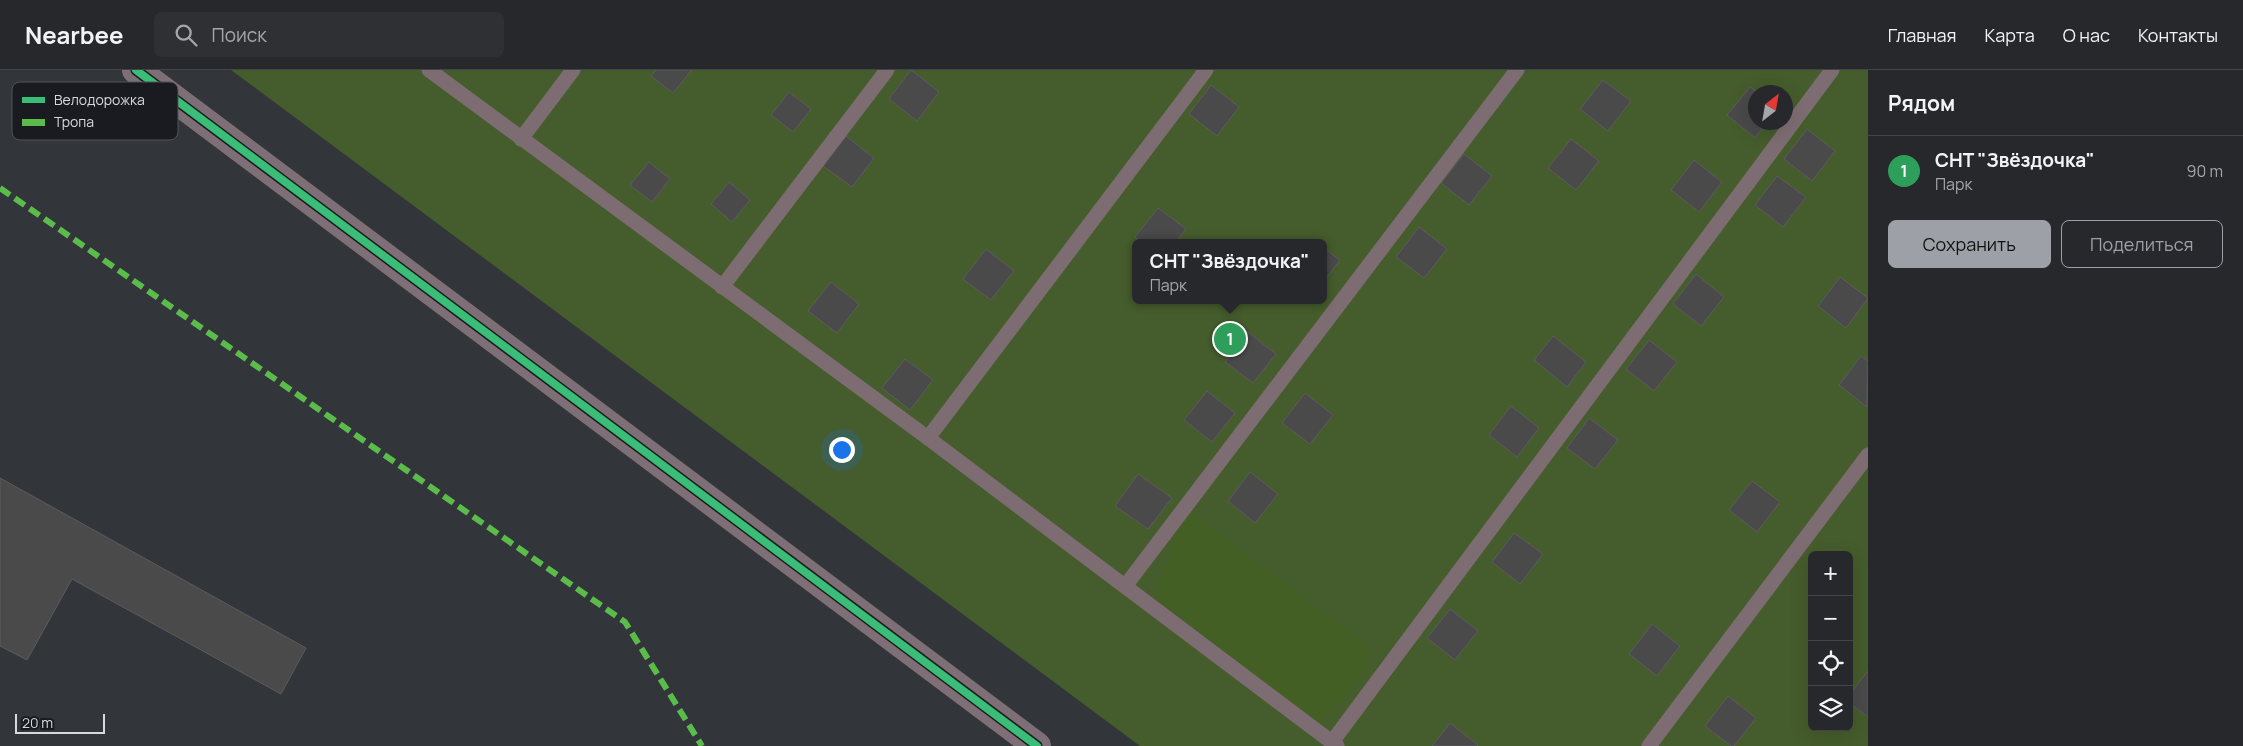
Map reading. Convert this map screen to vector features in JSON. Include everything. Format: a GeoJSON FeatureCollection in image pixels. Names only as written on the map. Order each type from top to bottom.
{"type":"FeatureCollection","features":[{"type":"Feature","properties":{"kind":"street"},"geometry":{"type":"LineString","coordinates":[[136,70],[152,82]]}},
{"type":"Feature","properties":{"kind":"street"},"geometry":{"type":"LineString","coordinates":[[178,102],[1037,746]]}},
{"type":"Feature","properties":{"kind":"lane"},"geometry":{"type":"LineString","coordinates":[[429,70],[1126,585],[1335,744],[1832,70]]}},
{"type":"Feature","properties":{"kind":"lane"},"geometry":{"type":"LineString","coordinates":[[521,139],[573,70]]}},
{"type":"Feature","properties":{"kind":"lane"},"geometry":{"type":"LineString","coordinates":[[722,287],[887,70]]}},
{"type":"Feature","properties":{"kind":"lane"},"geometry":{"type":"LineString","coordinates":[[928,438],[1206,70]]}},
{"type":"Feature","properties":{"kind":"lane"},"geometry":{"type":"LineString","coordinates":[[1126,585],[1517,70]]}},
{"type":"Feature","properties":{"kind":"lane"},"geometry":{"type":"LineString","coordinates":[[1649,746],[1868,455]]}},
{"type":"Feature","properties":{"kind":"green space"},"geometry":{"type":"Polygon","coordinates":[[[231,70],[1868,70],[1868,746],[1140,746],[231,70]]]}},
{"type":"Feature","properties":{"kind":"green space"},"geometry":{"type":"Polygon","coordinates":[[[1193,514],[1362,642],[1369,655],[1365,674],[1321,722],[1306,715],[1154,597],[1179,528],[1185,518],[1193,514]]]}},
{"type":"Feature","properties":{"kind":"building"},"geometry":{"type":"Polygon","coordinates":[[[656,70],[691,71],[673,93],[651,76],[656,70]]]}},
{"type":"Feature","properties":{"kind":"building"},"geometry":{"type":"Polygon","coordinates":[[[911,70],[939,92],[917,121],[889,99],[911,70]]]}},
{"type":"Feature","properties":{"kind":"building"},"geometry":{"type":"Polygon","coordinates":[[[1603,80],[1631,101],[1608,131],[1580,109],[1603,80]]]}},
{"type":"Feature","properties":{"kind":"building"},"geometry":{"type":"Polygon","coordinates":[[[1211,85],[1239,107],[1217,136],[1189,114],[1211,85]]]}},
{"type":"Feature","properties":{"kind":"building"},"geometry":{"type":"Polygon","coordinates":[[[1748,89],[1748,130],[1761,130],[1755,138],[1727,115],[1748,89]]]}},
{"type":"Feature","properties":{"kind":"building"},"geometry":{"type":"Polygon","coordinates":[[[789,92],[811,109],[793,132],[771,115],[789,92]]]}},
{"type":"Feature","properties":{"kind":"building"},"geometry":{"type":"Polygon","coordinates":[[[1807,129],[1835,151],[1812,181],[1784,159],[1807,129]]]}},
{"type":"Feature","properties":{"kind":"building"},"geometry":{"type":"Polygon","coordinates":[[[846,136],[874,158],[852,187],[823,166],[846,136]]]}},
{"type":"Feature","properties":{"kind":"building"},"geometry":{"type":"Polygon","coordinates":[[[1571,139],[1599,161],[1576,190],[1548,168],[1571,139]]]}},
{"type":"Feature","properties":{"kind":"building"},"geometry":{"type":"Polygon","coordinates":[[[1464,154],[1492,176],[1469,205],[1441,183],[1464,154]]]}},
{"type":"Feature","properties":{"kind":"building"},"geometry":{"type":"Polygon","coordinates":[[[1694,160],[1722,182],[1699,212],[1671,190],[1694,160]]]}},
{"type":"Feature","properties":{"kind":"building"},"geometry":{"type":"Polygon","coordinates":[[[649,162],[670,179],[652,202],[630,185],[649,162]]]}},
{"type":"Feature","properties":{"kind":"building"},"geometry":{"type":"Polygon","coordinates":[[[1777,176],[1806,197],[1783,227],[1755,205],[1777,176]]]}},
{"type":"Feature","properties":{"kind":"building"},"geometry":{"type":"Polygon","coordinates":[[[729,182],[750,200],[732,222],[711,204],[729,182]]]}},
{"type":"Feature","properties":{"kind":"building"},"geometry":{"type":"Polygon","coordinates":[[[1158,208],[1186,229],[1178,239],[1137,239],[1135,237],[1158,208]]]}},
{"type":"Feature","properties":{"kind":"building"},"geometry":{"type":"Polygon","coordinates":[[[1419,227],[1447,249],[1424,278],[1396,257],[1419,227]]]}},
{"type":"Feature","properties":{"kind":"building"},"geometry":{"type":"Polygon","coordinates":[[[986,249],[1014,271],[991,300],[963,279],[986,249]]]}},
{"type":"Feature","properties":{"kind":"building"},"geometry":{"type":"Polygon","coordinates":[[[1327,250],[1340,260],[1327,277],[1327,250]]]}},
{"type":"Feature","properties":{"kind":"building"},"geometry":{"type":"Polygon","coordinates":[[[1696,274],[1724,297],[1701,326],[1673,304],[1696,274]]]}},
{"type":"Feature","properties":{"kind":"building"},"geometry":{"type":"Polygon","coordinates":[[[1840,277],[1868,298],[1846,328],[1818,306],[1840,277]]]}},
{"type":"Feature","properties":{"kind":"building"},"geometry":{"type":"Polygon","coordinates":[[[831,282],[859,304],[837,333],[808,311],[831,282]]]}},
{"type":"Feature","properties":{"kind":"building"},"geometry":{"type":"Polygon","coordinates":[[[1248,332],[1276,354],[1253,383],[1225,362],[1248,332]]]}},
{"type":"Feature","properties":{"kind":"building"},"geometry":{"type":"Polygon","coordinates":[[[1553,336],[1586,362],[1567,387],[1534,360],[1553,336]]]}},
{"type":"Feature","properties":{"kind":"building"},"geometry":{"type":"Polygon","coordinates":[[[1649,340],[1677,362],[1654,391],[1626,369],[1649,340]]]}},
{"type":"Feature","properties":{"kind":"building"},"geometry":{"type":"Polygon","coordinates":[[[1861,356],[1868,361],[1867,407],[1839,385],[1861,356]]]}},
{"type":"Feature","properties":{"kind":"building"},"geometry":{"type":"Polygon","coordinates":[[[905,359],[933,380],[910,410],[882,388],[905,359]]]}},
{"type":"Feature","properties":{"kind":"building"},"geometry":{"type":"Polygon","coordinates":[[[1207,391],[1235,413],[1212,442],[1184,420],[1207,391]]]}},
{"type":"Feature","properties":{"kind":"building"},"geometry":{"type":"Polygon","coordinates":[[[1305,393],[1333,415],[1310,444],[1282,423],[1305,393]]]}},
{"type":"Feature","properties":{"kind":"building"},"geometry":{"type":"Polygon","coordinates":[[[1511,406],[1539,428],[1517,457],[1489,435],[1511,406]]]}},
{"type":"Feature","properties":{"kind":"building"},"geometry":{"type":"Polygon","coordinates":[[[1589,418],[1618,440],[1595,469],[1567,448],[1589,418]]]}},
{"type":"Feature","properties":{"kind":"building"},"geometry":{"type":"Polygon","coordinates":[[[1250,472],[1278,494],[1255,523],[1228,501],[1250,472]]]}},
{"type":"Feature","properties":{"kind":"building"},"geometry":{"type":"Polygon","coordinates":[[[1138,474],[1172,498],[1148,529],[1115,506],[1138,474]]]}},
{"type":"Feature","properties":{"kind":"building"},"geometry":{"type":"Polygon","coordinates":[[[0,478],[306,648],[281,694],[72,579],[27,660],[0,646],[0,478]]]}},
{"type":"Feature","properties":{"kind":"building"},"geometry":{"type":"Polygon","coordinates":[[[1752,481],[1780,502],[1757,532],[1729,510],[1752,481]]]}},
{"type":"Feature","properties":{"kind":"building"},"geometry":{"type":"Polygon","coordinates":[[[1514,533],[1543,554],[1520,584],[1492,562],[1514,533]]]}},
{"type":"Feature","properties":{"kind":"building"},"geometry":{"type":"Polygon","coordinates":[[[1450,609],[1478,631],[1455,660],[1427,638],[1450,609]]]}},
{"type":"Feature","properties":{"kind":"building"},"geometry":{"type":"Polygon","coordinates":[[[1652,624],[1680,646],[1657,676],[1629,654],[1652,624]]]}},
{"type":"Feature","properties":{"kind":"building"},"geometry":{"type":"Polygon","coordinates":[[[1868,671],[1868,717],[1853,706],[1853,690],[1868,671]]]}},
{"type":"Feature","properties":{"kind":"building"},"geometry":{"type":"Polygon","coordinates":[[[1728,696],[1756,718],[1734,746],[1731,746],[1705,726],[1728,696]]]}},
{"type":"Feature","properties":{"kind":"building"},"geometry":{"type":"Polygon","coordinates":[[[1450,723],[1478,745],[1432,746],[1450,723]]]}},
{"type":"Feature","properties":{"kind":"marked path"},"geometry":{"type":"LineString","coordinates":[[0,188],[625,622],[702,746]]}},
{"type":"Feature","properties":{"kind":"cycle path"},"geometry":{"type":"LineString","coordinates":[[136,70],[152,82]]}},
{"type":"Feature","properties":{"kind":"cycle path"},"geometry":{"type":"LineString","coordinates":[[178,102],[1037,746]]}},
{"type":"Feature","properties":{"kind":"place","name":"СНТ \"Звёздочка\""},"geometry":{"type":"Point","coordinates":[1230,339]}}]}
